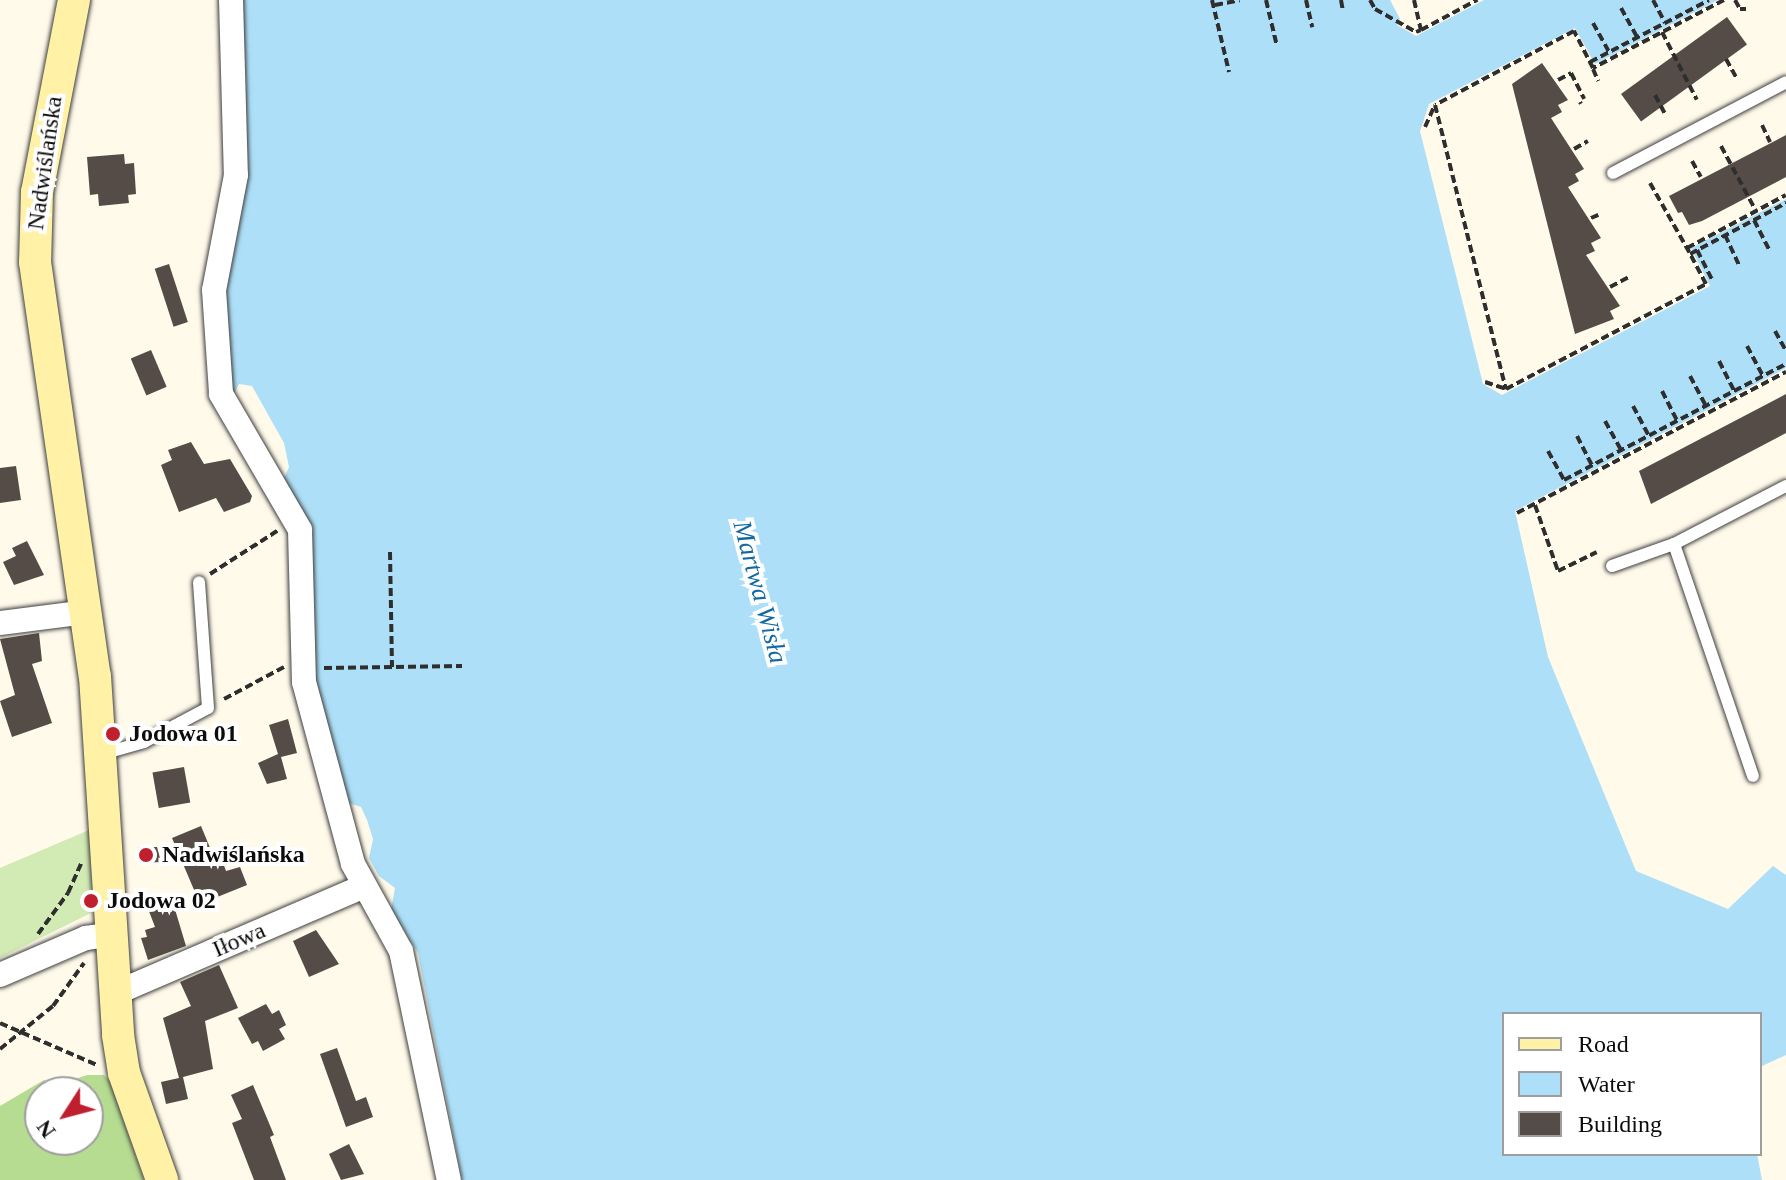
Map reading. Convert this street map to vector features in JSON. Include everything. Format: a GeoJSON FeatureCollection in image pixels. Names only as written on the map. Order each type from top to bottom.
{"type":"FeatureCollection","features":[{"type":"Feature","properties":{"kind":"street","name":"Nadwiślańska"},"geometry":{"type":"LineString","coordinates":[[74,0],[44,148],[35,240],[42,327],[87,612],[102,754],[98,944],[112,990],[124,1073],[162,1180]]}},
{"type":"Feature","properties":{"kind":"street"},"geometry":{"type":"LineString","coordinates":[[231,0],[236,175],[214,290],[221,394],[297,522],[303,669],[353,864],[401,951],[449,1180]]}},
{"type":"Feature","properties":{"kind":"street"},"geometry":{"type":"LineString","coordinates":[[0,623],[87,612]]}},
{"type":"Feature","properties":{"kind":"street","name":"Iłowa"},"geometry":{"type":"LineString","coordinates":[[112,990],[125,989],[364,886]]}},
{"type":"Feature","properties":{"kind":"street"},"geometry":{"type":"LineString","coordinates":[[0,975],[86,938],[98,944]]}},
{"type":"Feature","properties":{"kind":"lane"},"geometry":{"type":"LineString","coordinates":[[1613,173],[1786,82]]}},
{"type":"Feature","properties":{"kind":"lane"},"geometry":{"type":"LineString","coordinates":[[1612,566],[1674,544],[1786,486]]}},
{"type":"Feature","properties":{"kind":"lane"},"geometry":{"type":"LineString","coordinates":[[1674,544],[1753,776]]}},
{"type":"Feature","properties":{"kind":"lane"},"geometry":{"type":"LineString","coordinates":[[102,754],[144,742],[208,708],[199,582]]}},
{"type":"Feature","properties":{"kind":"path"},"geometry":{"type":"LineString","coordinates":[[1229,72],[1213,3],[1240,0]]}},
{"type":"Feature","properties":{"kind":"path"},"geometry":{"type":"LineString","coordinates":[[1266,0],[1277,46]]}},
{"type":"Feature","properties":{"kind":"path"},"geometry":{"type":"LineString","coordinates":[[1306,0],[1312,27]]}},
{"type":"Feature","properties":{"kind":"path"},"geometry":{"type":"LineString","coordinates":[[1341,0],[1343,11]]}},
{"type":"Feature","properties":{"kind":"path"},"geometry":{"type":"LineString","coordinates":[[1370,0],[1416,32],[1477,0]]}},
{"type":"Feature","properties":{"kind":"path"},"geometry":{"type":"LineString","coordinates":[[1414,0],[1421,30]]}},
{"type":"Feature","properties":{"kind":"path"},"geometry":{"type":"LineString","coordinates":[[1653,0],[1665,23]]}},
{"type":"Feature","properties":{"kind":"path"},"geometry":{"type":"LineString","coordinates":[[1690,0],[1694,8]]}},
{"type":"Feature","properties":{"kind":"path"},"geometry":{"type":"LineString","coordinates":[[1591,61],[1709,0]]}},
{"type":"Feature","properties":{"kind":"path"},"geometry":{"type":"LineString","coordinates":[[1593,68],[1724,0]]}},
{"type":"Feature","properties":{"kind":"path"},"geometry":{"type":"LineString","coordinates":[[1735,0],[1746,9]]}},
{"type":"Feature","properties":{"kind":"path"},"geometry":{"type":"LineString","coordinates":[[1621,8],[1637,37]]}},
{"type":"Feature","properties":{"kind":"path"},"geometry":{"type":"LineString","coordinates":[[1593,23],[1607,53]]}},
{"type":"Feature","properties":{"kind":"path"},"geometry":{"type":"LineString","coordinates":[[1425,127],[1435,105],[1574,31],[1598,81]]}},
{"type":"Feature","properties":{"kind":"path"},"geometry":{"type":"LineString","coordinates":[[1662,32],[1697,100]]}},
{"type":"Feature","properties":{"kind":"path"},"geometry":{"type":"LineString","coordinates":[[1726,59],[1737,79]]}},
{"type":"Feature","properties":{"kind":"path"},"geometry":{"type":"LineString","coordinates":[[1558,80],[1571,73],[1582,102]]}},
{"type":"Feature","properties":{"kind":"path"},"geometry":{"type":"LineString","coordinates":[[1655,95],[1666,116]]}},
{"type":"Feature","properties":{"kind":"path"},"geometry":{"type":"LineString","coordinates":[[1435,105],[1506,389]]}},
{"type":"Feature","properties":{"kind":"path"},"geometry":{"type":"LineString","coordinates":[[1762,125],[1770,142]]}},
{"type":"Feature","properties":{"kind":"path"},"geometry":{"type":"LineString","coordinates":[[1574,149],[1588,141]]}},
{"type":"Feature","properties":{"kind":"path"},"geometry":{"type":"LineString","coordinates":[[1721,146],[1756,211]]}},
{"type":"Feature","properties":{"kind":"path"},"geometry":{"type":"LineString","coordinates":[[1692,161],[1701,177]]}},
{"type":"Feature","properties":{"kind":"path"},"geometry":{"type":"LineString","coordinates":[[1650,183],[1687,248],[1712,280]]}},
{"type":"Feature","properties":{"kind":"path"},"geometry":{"type":"LineString","coordinates":[[1687,248],[1786,195]]}},
{"type":"Feature","properties":{"kind":"path"},"geometry":{"type":"LineString","coordinates":[[1693,252],[1784,204],[1786,213]]}},
{"type":"Feature","properties":{"kind":"path"},"geometry":{"type":"LineString","coordinates":[[1591,218],[1598,215]]}},
{"type":"Feature","properties":{"kind":"path"},"geometry":{"type":"LineString","coordinates":[[1754,220],[1770,251]]}},
{"type":"Feature","properties":{"kind":"path"},"geometry":{"type":"LineString","coordinates":[[1725,235],[1740,267]]}},
{"type":"Feature","properties":{"kind":"path"},"geometry":{"type":"LineString","coordinates":[[1485,382],[1506,389],[1706,284],[1693,252]]}},
{"type":"Feature","properties":{"kind":"path"},"geometry":{"type":"LineString","coordinates":[[1610,287],[1631,276]]}},
{"type":"Feature","properties":{"kind":"path"},"geometry":{"type":"LineString","coordinates":[[1775,331],[1786,351]]}},
{"type":"Feature","properties":{"kind":"path"},"geometry":{"type":"LineString","coordinates":[[1747,346],[1763,376]]}},
{"type":"Feature","properties":{"kind":"path"},"geometry":{"type":"LineString","coordinates":[[1719,361],[1734,391]]}},
{"type":"Feature","properties":{"kind":"path"},"geometry":{"type":"LineString","coordinates":[[1548,451],[1564,480],[1786,364]]}},
{"type":"Feature","properties":{"kind":"path"},"geometry":{"type":"LineString","coordinates":[[1517,513],[1786,372]]}},
{"type":"Feature","properties":{"kind":"path"},"geometry":{"type":"LineString","coordinates":[[1690,376],[1706,406]]}},
{"type":"Feature","properties":{"kind":"path"},"geometry":{"type":"LineString","coordinates":[[1662,391],[1677,421]]}},
{"type":"Feature","properties":{"kind":"path"},"geometry":{"type":"LineString","coordinates":[[1633,406],[1649,436]]}},
{"type":"Feature","properties":{"kind":"path"},"geometry":{"type":"LineString","coordinates":[[1605,421],[1621,451]]}},
{"type":"Feature","properties":{"kind":"path"},"geometry":{"type":"LineString","coordinates":[[1577,436],[1592,465]]}},
{"type":"Feature","properties":{"kind":"path"},"geometry":{"type":"LineString","coordinates":[[1534,504],[1558,571],[1597,552]]}},
{"type":"Feature","properties":{"kind":"path"},"geometry":{"type":"LineString","coordinates":[[199,582],[263,537],[297,522]]}},
{"type":"Feature","properties":{"kind":"path"},"geometry":{"type":"LineString","coordinates":[[390,552],[392,667]]}},
{"type":"Feature","properties":{"kind":"path"},"geometry":{"type":"LineString","coordinates":[[208,708],[283,667],[462,666]]}},
{"type":"Feature","properties":{"kind":"path"},"geometry":{"type":"LineString","coordinates":[[34,939],[68,893],[82,860]]}},
{"type":"Feature","properties":{"kind":"path"},"geometry":{"type":"LineString","coordinates":[[0,1049],[21,1034],[78,978],[98,944]]}},
{"type":"Feature","properties":{"kind":"path"},"geometry":{"type":"LineString","coordinates":[[0,1023],[101,1068]]}},
{"type":"Feature","properties":{"kind":"green space"},"geometry":{"type":"Polygon","coordinates":[[[89,830],[93,912],[0,958],[0,868],[89,830]]]}},
{"type":"Feature","properties":{"kind":"green space"},"geometry":{"type":"Polygon","coordinates":[[[104,1075],[110,1082],[144,1180],[0,1180],[0,1106],[24,1092],[24,1156],[104,1156],[104,1076],[84,1076],[104,1075]]]}},
{"type":"Feature","properties":{"kind":"water","name":"Martwa Wisła"},"geometry":{"type":"Polygon","coordinates":[[[243,0],[1390,0],[1400,19],[1397,25],[1416,36],[1484,0],[1718,0],[1595,64],[1575,28],[1429,104],[1420,131],[1483,384],[1502,395],[1710,286],[1691,248],[1786,199],[1786,368],[1515,511],[1548,657],[1636,871],[1728,909],[1773,866],[1786,875],[1786,1055],[1762,1066],[1762,1012],[1502,1012],[1502,1156],[1757,1156],[1762,1180],[462,1180],[418,953],[391,910],[395,888],[379,876],[369,858],[373,839],[361,807],[346,802],[312,683],[283,480],[289,467],[284,443],[252,386],[239,384],[232,397],[224,280],[248,175],[243,0]]]}},
{"type":"Feature","properties":{"kind":"building"},"geometry":{"type":"Polygon","coordinates":[[[1727,17],[1747,45],[1641,122],[1621,94],[1727,17]]]}},
{"type":"Feature","properties":{"kind":"building"},"geometry":{"type":"Polygon","coordinates":[[[1542,63],[1568,100],[1558,105],[1562,112],[1551,118],[1584,169],[1575,174],[1579,181],[1568,187],[1601,238],[1591,243],[1595,251],[1586,255],[1620,306],[1610,311],[1614,319],[1575,334],[1512,84],[1542,63]]]}},
{"type":"Feature","properties":{"kind":"building"},"geometry":{"type":"Polygon","coordinates":[[[1786,135],[1786,177],[1702,221],[1689,225],[1682,212],[1678,213],[1669,196],[1786,135]]]}},
{"type":"Feature","properties":{"kind":"building"},"geometry":{"type":"Polygon","coordinates":[[[124,154],[125,164],[134,163],[136,194],[128,195],[129,203],[99,206],[98,194],[90,195],[87,157],[124,154]]]}},
{"type":"Feature","properties":{"kind":"building"},"geometry":{"type":"Polygon","coordinates":[[[169,264],[188,322],[174,327],[155,269],[169,264]]]}},
{"type":"Feature","properties":{"kind":"building"},"geometry":{"type":"Polygon","coordinates":[[[151,350],[167,387],[146,395],[131,359],[151,350]]]}},
{"type":"Feature","properties":{"kind":"building"},"geometry":{"type":"Polygon","coordinates":[[[1786,394],[1786,433],[1651,504],[1639,471],[1786,394]]]}},
{"type":"Feature","properties":{"kind":"building"},"geometry":{"type":"Polygon","coordinates":[[[191,442],[204,464],[230,459],[252,496],[250,502],[224,512],[216,498],[179,512],[161,465],[172,460],[168,450],[191,442]]]}},
{"type":"Feature","properties":{"kind":"building"},"geometry":{"type":"Polygon","coordinates":[[[16,466],[21,500],[0,503],[0,468],[16,466]]]}},
{"type":"Feature","properties":{"kind":"building"},"geometry":{"type":"Polygon","coordinates":[[[27,541],[44,575],[14,585],[3,562],[16,556],[12,548],[27,541]]]}},
{"type":"Feature","properties":{"kind":"building"},"geometry":{"type":"Polygon","coordinates":[[[39,633],[42,661],[32,664],[52,723],[12,737],[0,701],[15,695],[0,639],[39,633]]]}},
{"type":"Feature","properties":{"kind":"building"},"geometry":{"type":"Polygon","coordinates":[[[288,719],[297,753],[281,757],[287,779],[267,784],[258,763],[278,754],[269,725],[288,719]]]}},
{"type":"Feature","properties":{"kind":"building"},"geometry":{"type":"Polygon","coordinates":[[[184,767],[190,802],[159,808],[152,773],[184,767]]]}},
{"type":"Feature","properties":{"kind":"building"},"geometry":{"type":"Polygon","coordinates":[[[201,826],[213,855],[219,852],[226,871],[240,867],[247,885],[200,904],[172,838],[201,826]]]}},
{"type":"Feature","properties":{"kind":"building","name":"Nadwiślańska"},"geometry":{"type":"Polygon","coordinates":[[[138,847],[157,847],[161,862],[139,863],[138,847]]]}},
{"type":"Feature","properties":{"kind":"building"},"geometry":{"type":"Polygon","coordinates":[[[171,896],[186,946],[148,960],[141,938],[147,937],[145,930],[155,927],[147,906],[171,896]]]}},
{"type":"Feature","properties":{"kind":"building"},"geometry":{"type":"Polygon","coordinates":[[[316,930],[339,964],[309,977],[293,941],[316,930]]]}},
{"type":"Feature","properties":{"kind":"building"},"geometry":{"type":"Polygon","coordinates":[[[219,965],[238,1008],[205,1021],[213,1069],[183,1077],[188,1099],[166,1104],[161,1082],[179,1078],[163,1018],[191,1006],[180,982],[219,965]]]}},
{"type":"Feature","properties":{"kind":"building"},"geometry":{"type":"Polygon","coordinates":[[[266,1004],[272,1014],[279,1010],[286,1025],[279,1029],[285,1039],[263,1051],[258,1041],[252,1044],[238,1018],[266,1004]]]}},
{"type":"Feature","properties":{"kind":"building"},"geometry":{"type":"Polygon","coordinates":[[[337,1048],[356,1101],[366,1097],[373,1117],[346,1127],[320,1054],[337,1048]]]}},
{"type":"Feature","properties":{"kind":"building"},"geometry":{"type":"Polygon","coordinates":[[[253,1085],[274,1135],[270,1137],[286,1180],[254,1180],[232,1123],[242,1119],[231,1095],[253,1085]]]}},
{"type":"Feature","properties":{"kind":"building"},"geometry":{"type":"Polygon","coordinates":[[[349,1144],[364,1174],[341,1180],[329,1154],[349,1144]]]}},
{"type":"Feature","properties":{"kind":"place","name":"Jodowa 01"},"geometry":{"type":"Point","coordinates":[113,734]}},
{"type":"Feature","properties":{"kind":"place","name":"Nadwiślańska"},"geometry":{"type":"Point","coordinates":[146,855]}},
{"type":"Feature","properties":{"kind":"place","name":"Jodowa 02"},"geometry":{"type":"Point","coordinates":[91,901]}}]}
